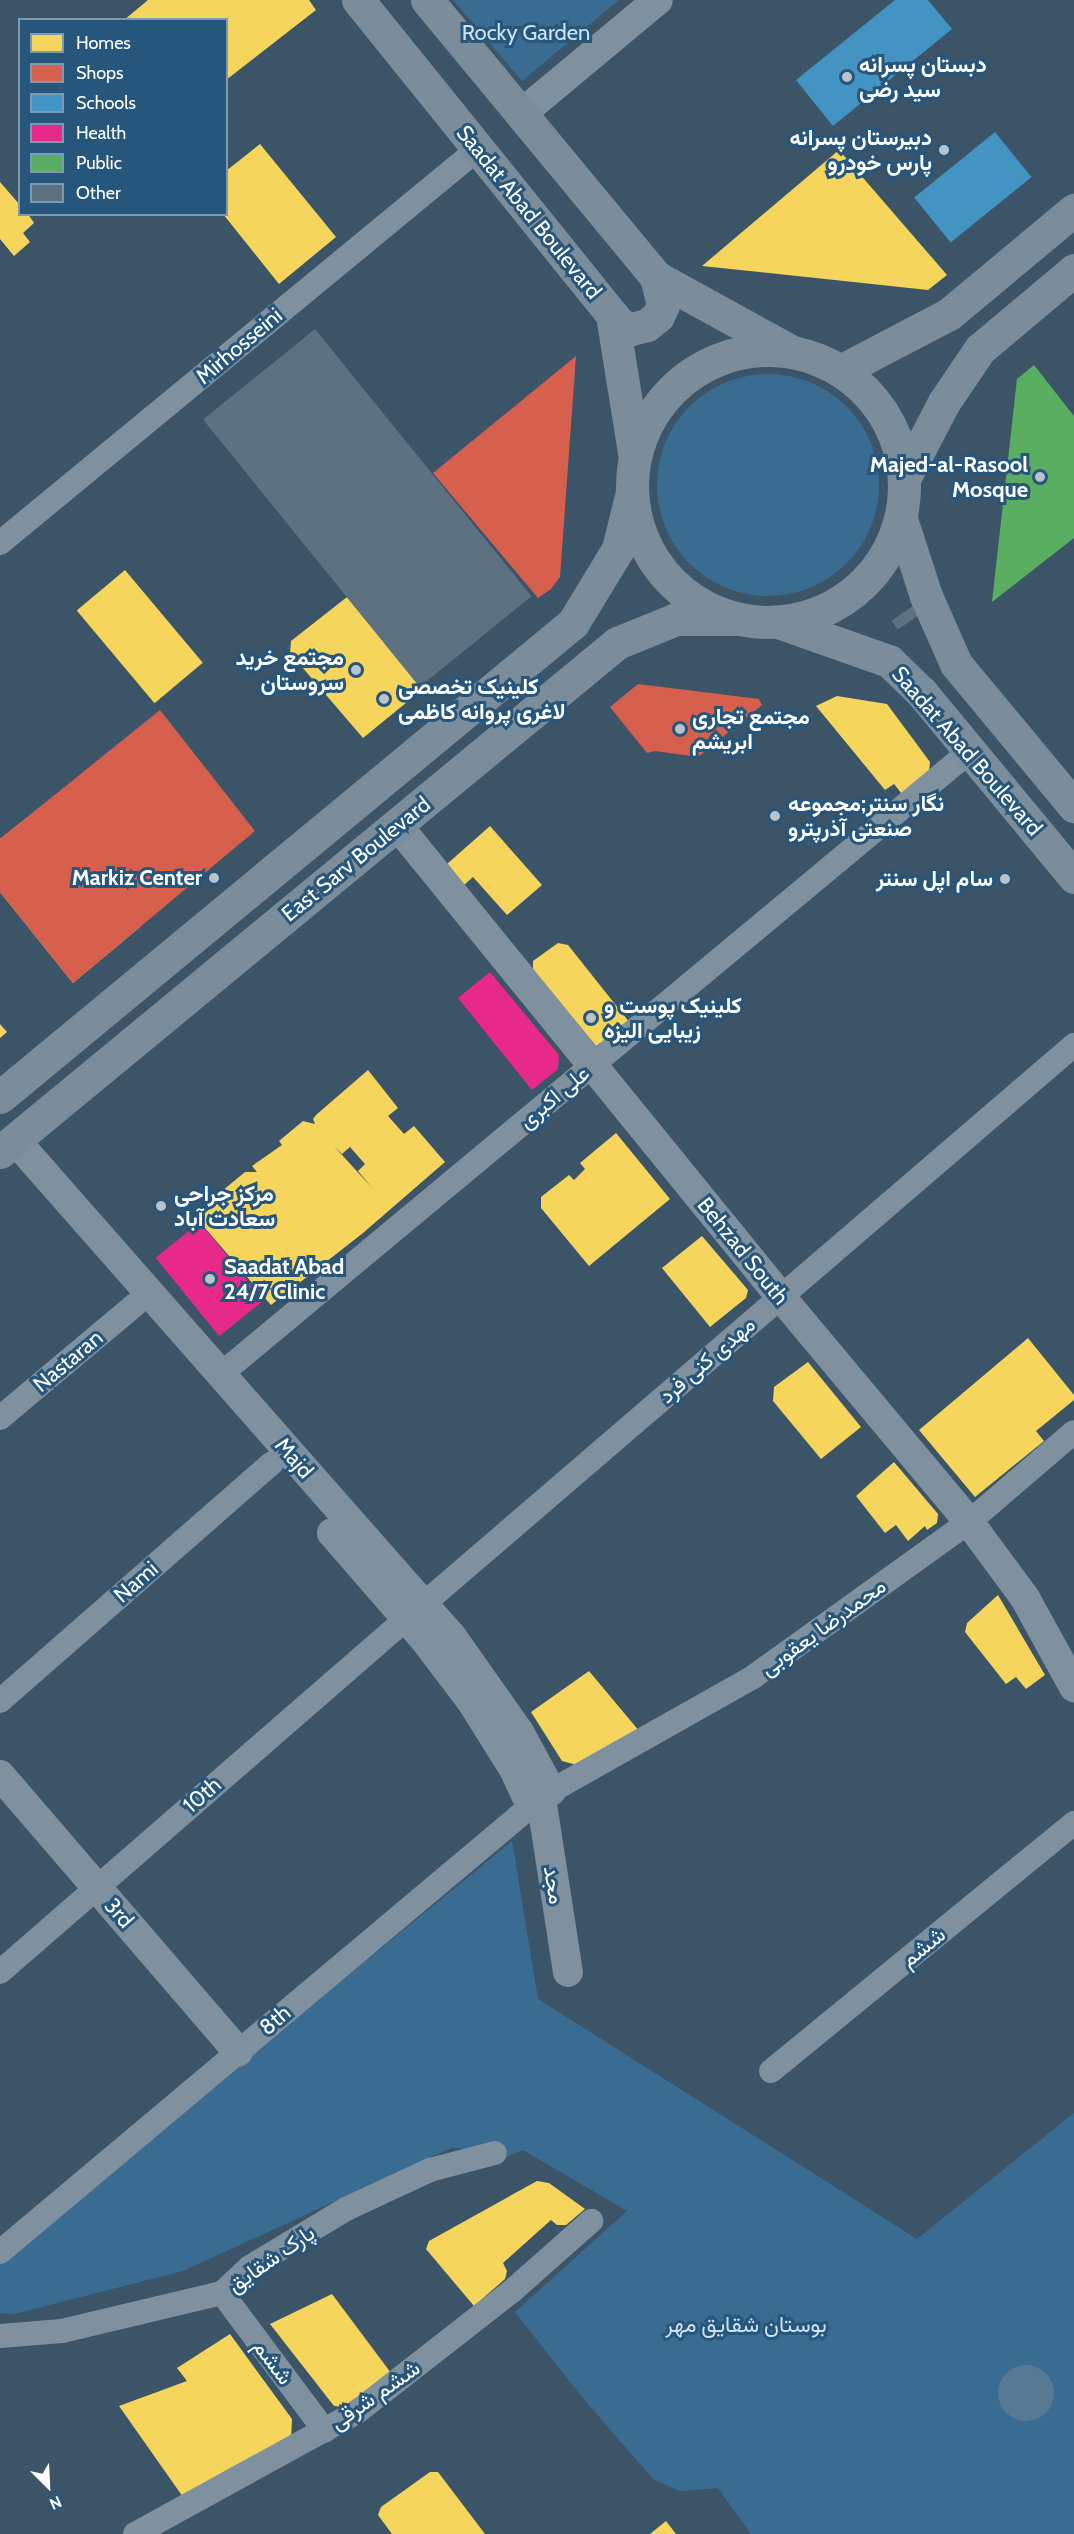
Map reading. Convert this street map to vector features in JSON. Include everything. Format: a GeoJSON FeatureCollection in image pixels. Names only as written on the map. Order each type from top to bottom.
{"type":"FeatureCollection","features":[{"type":"Feature","properties":{"kind":"main road","name":"Saadat Abad Boulevard"},"geometry":{"type":"LineString","coordinates":[[358,0],[612,315],[634,453]]}},
{"type":"Feature","properties":{"kind":"main road"},"geometry":{"type":"LineString","coordinates":[[426,0],[656,277],[792,352]]}},
{"type":"Feature","properties":{"kind":"main road"},"geometry":{"type":"LineString","coordinates":[[842,370],[949,314],[1074,210]]}},
{"type":"Feature","properties":{"kind":"main road"},"geometry":{"type":"LineString","coordinates":[[905,477],[944,402],[980,349],[1074,270]]}},
{"type":"Feature","properties":{"kind":"main road"},"geometry":{"type":"LineString","coordinates":[[612,315],[620,324],[631,329],[647,325],[658,316],[663,305],[656,277]]}},
{"type":"Feature","properties":{"kind":"main road"},"geometry":{"type":"LineString","coordinates":[[735,619],[695,602],[663,574],[640,538],[631,496],[634,453],[651,413],[680,381],[717,358],[759,349],[802,353],[842,370],[874,398],[896,435],[905,477],[901,519],[884,558],[856,590],[819,613],[778,622]]}},
{"type":"Feature","properties":{"kind":"main road","name":"East Sarv Boulevard"},"geometry":{"type":"LineString","coordinates":[[0,1097],[573,623],[618,549],[631,496]]}},
{"type":"Feature","properties":{"kind":"main road","name":"Saadat Abad Boulevard"},"geometry":{"type":"LineString","coordinates":[[901,519],[926,596],[956,664],[1074,805]]}},
{"type":"Feature","properties":{"kind":"main road","name":"East Sarv Boulevard"},"geometry":{"type":"LineString","coordinates":[[6,1147],[617,643],[676,619],[778,622]]}},
{"type":"Feature","properties":{"kind":"main road","name":"Saadat Abad Boulevard"},"geometry":{"type":"LineString","coordinates":[[778,622],[889,661],[922,693],[1074,876]]}},
{"type":"Feature","properties":{"kind":"street"},"geometry":{"type":"LineString","coordinates":[[520,114],[658,0]]}},
{"type":"Feature","properties":{"kind":"street","name":"Mirhosseini"},"geometry":{"type":"LineString","coordinates":[[0,543],[478,149]]}},
{"type":"Feature","properties":{"kind":"street","name":"علی اکبری"},"geometry":{"type":"LineString","coordinates":[[214,1380],[970,751]]}},
{"type":"Feature","properties":{"kind":"street","name":"Behzad South"},"geometry":{"type":"LineString","coordinates":[[396,825],[591,1066],[969,1522],[1025,1598],[1074,1687]]}},
{"type":"Feature","properties":{"kind":"street","name":"مهدی کنی فرد"},"geometry":{"type":"LineString","coordinates":[[414,1612],[1074,1045]]}},
{"type":"Feature","properties":{"kind":"street","name":"Majd"},"geometry":{"type":"LineString","coordinates":[[6,1147],[143,1298],[414,1612],[452,1675],[491,1729],[514,1769],[541,1798]]}},
{"type":"Feature","properties":{"kind":"street","name":"Nastaran"},"geometry":{"type":"LineString","coordinates":[[0,1418],[143,1298]]}},
{"type":"Feature","properties":{"kind":"street","name":"محمدرضا یعقوبی"},"geometry":{"type":"LineString","coordinates":[[541,1798],[753,1677],[969,1522],[1074,1432]]}},
{"type":"Feature","properties":{"kind":"street","name":"Nami"},"geometry":{"type":"LineString","coordinates":[[0,1701],[279,1456]]}},
{"type":"Feature","properties":{"kind":"street","name":"10th"},"geometry":{"type":"LineString","coordinates":[[0,1972],[414,1612]]}},
{"type":"Feature","properties":{"kind":"street","name":"3rd"},"geometry":{"type":"LineString","coordinates":[[0,1775],[238,2052]]}},
{"type":"Feature","properties":{"kind":"street","name":"مجد"},"geometry":{"type":"LineString","coordinates":[[541,1798],[568,1972]]}},
{"type":"Feature","properties":{"kind":"street","name":"8th"},"geometry":{"type":"LineString","coordinates":[[0,2252],[541,1798]]}},
{"type":"Feature","properties":{"kind":"street","name":"ششم"},"geometry":{"type":"LineString","coordinates":[[771,2071],[1074,1823]]}},
{"type":"Feature","properties":{"kind":"street","name":"پارک شقایق"},"geometry":{"type":"LineString","coordinates":[[0,2336],[62,2331],[222,2293],[250,2267],[345,2209],[430,2170],[495,2153]]}},
{"type":"Feature","properties":{"kind":"street","name":"ششم شرقی"},"geometry":{"type":"LineString","coordinates":[[135,2534],[325,2431],[389,2389],[512,2291],[591,2221]]}},
{"type":"Feature","properties":{"kind":"street","name":"ششم"},"geometry":{"type":"LineString","coordinates":[[222,2293],[325,2431]]}},
{"type":"Feature","properties":{"kind":"green space","name":"Rocky Garden"},"geometry":{"type":"Polygon","coordinates":[[[453,0],[619,0],[522,81],[453,0]]]}},
{"type":"Feature","properties":{"kind":"green space"},"geometry":{"type":"Polygon","coordinates":[[[768,374],[790,376],[810,382],[838,399],[854,415],[871,443],[877,463],[879,485],[877,507],[871,527],[854,555],[838,571],[810,588],[790,594],[768,596],[746,594],[726,588],[698,571],[682,555],[665,527],[659,507],[657,485],[659,463],[665,443],[682,415],[698,399],[726,382],[746,376],[768,374]]]}},
{"type":"Feature","properties":{"kind":"green space","name":"بوستان شقایق مهر"},"geometry":{"type":"Polygon","coordinates":[[[512,1841],[538,1999],[917,2239],[1074,2113],[1074,2534],[751,2534],[718,2488],[680,2491],[653,2479],[582,2397],[515,2312],[627,2211],[523,2150],[506,2157],[453,2147],[183,2271],[14,2314],[0,2313],[0,2261],[512,1841]]]}},
{"type":"Feature","properties":{"kind":"shaded area"},"geometry":{"type":"Polygon","coordinates":[[[1026,2365],[1037,2367],[1046,2373],[1052,2382],[1054,2393],[1052,2404],[1046,2413],[1037,2419],[1026,2421],[1015,2419],[1006,2413],[1000,2404],[998,2393],[1000,2382],[1006,2373],[1015,2367],[1026,2365]]]}},
{"type":"Feature","properties":{"kind":"building: Homes"},"geometry":{"type":"Polygon","coordinates":[[[148,0],[309,0],[316,10],[228,78],[228,18],[126,18],[148,0]]]}},
{"type":"Feature","properties":{"kind":"building: Homes"},"geometry":{"type":"Polygon","coordinates":[[[260,144],[336,237],[279,284],[225,216],[228,216],[228,169],[260,144]]]}},
{"type":"Feature","properties":{"kind":"building: Homes"},"geometry":{"type":"Polygon","coordinates":[[[839,150],[947,275],[928,290],[702,266],[839,150]]]}},
{"type":"Feature","properties":{"kind":"building: Homes"},"geometry":{"type":"Polygon","coordinates":[[[0,182],[18,203],[18,216],[29,216],[34,223],[23,233],[30,242],[14,256],[0,239],[0,182]]]}},
{"type":"Feature","properties":{"kind":"building: Homes"},"geometry":{"type":"Polygon","coordinates":[[[125,570],[203,663],[155,703],[77,610],[125,570]]]}},
{"type":"Feature","properties":{"kind":"building: Homes","name":"مجتمع خرید سروستان"},"geometry":{"type":"Polygon","coordinates":[[[347,597],[420,686],[417,694],[363,738],[290,653],[291,641],[347,597]]]}},
{"type":"Feature","properties":{"kind":"building: Homes"},"geometry":{"type":"Polygon","coordinates":[[[837,696],[887,704],[930,762],[929,772],[902,794],[894,784],[885,790],[816,706],[837,696]]]}},
{"type":"Feature","properties":{"kind":"building: Homes"},"geometry":{"type":"Polygon","coordinates":[[[44,804],[140,927],[73,983],[0,892],[0,839],[44,804]]]}},
{"type":"Feature","properties":{"kind":"building: Homes"},"geometry":{"type":"Polygon","coordinates":[[[490,826],[542,885],[507,915],[473,877],[464,885],[447,864],[490,826]]]}},
{"type":"Feature","properties":{"kind":"building: Homes"},"geometry":{"type":"Polygon","coordinates":[[[558,943],[568,945],[630,1023],[596,1046],[533,970],[533,961],[558,943]]]}},
{"type":"Feature","properties":{"kind":"building: Homes"},"geometry":{"type":"Polygon","coordinates":[[[0,1024],[7,1032],[0,1038],[0,1024]]]}},
{"type":"Feature","properties":{"kind":"building: Homes"},"geometry":{"type":"Polygon","coordinates":[[[368,1070],[398,1108],[388,1116],[404,1134],[414,1126],[445,1162],[363,1233],[271,1305],[200,1222],[199,1210],[245,1172],[257,1172],[252,1166],[282,1145],[279,1141],[303,1121],[315,1124],[313,1119],[368,1070]],[[333,1145],[373,1189],[358,1171],[365,1164],[350,1147],[342,1154],[333,1145]]]}},
{"type":"Feature","properties":{"kind":"building: Homes"},"geometry":{"type":"Polygon","coordinates":[[[616,1133],[670,1199],[589,1266],[541,1208],[541,1197],[569,1175],[574,1180],[585,1169],[580,1163],[616,1133]]]}},
{"type":"Feature","properties":{"kind":"building: Homes"},"geometry":{"type":"Polygon","coordinates":[[[702,1236],[748,1290],[746,1298],[710,1327],[662,1268],[702,1236]]]}},
{"type":"Feature","properties":{"kind":"building: Homes"},"geometry":{"type":"Polygon","coordinates":[[[1028,1338],[1074,1395],[1074,1400],[1036,1431],[1044,1441],[975,1497],[919,1430],[1028,1338]]]}},
{"type":"Feature","properties":{"kind":"building: Homes"},"geometry":{"type":"Polygon","coordinates":[[[808,1362],[861,1427],[821,1459],[773,1401],[774,1387],[808,1362]]]}},
{"type":"Feature","properties":{"kind":"building: Homes"},"geometry":{"type":"Polygon","coordinates":[[[894,1462],[938,1514],[937,1523],[927,1530],[925,1526],[908,1541],[896,1525],[885,1533],[856,1496],[894,1462]]]}},
{"type":"Feature","properties":{"kind":"building: Homes"},"geometry":{"type":"Polygon","coordinates":[[[998,1595],[1045,1675],[1026,1689],[1016,1677],[1006,1684],[965,1632],[967,1623],[998,1595]]]}},
{"type":"Feature","properties":{"kind":"building: Homes"},"geometry":{"type":"Polygon","coordinates":[[[589,1671],[640,1732],[577,1765],[562,1761],[531,1712],[589,1671]]]}},
{"type":"Feature","properties":{"kind":"building: Homes"},"geometry":{"type":"Polygon","coordinates":[[[537,2181],[549,2183],[585,2209],[566,2225],[557,2225],[551,2220],[503,2263],[507,2271],[505,2279],[474,2306],[426,2249],[429,2241],[537,2181]]]}},
{"type":"Feature","properties":{"kind":"building: Homes"},"geometry":{"type":"Polygon","coordinates":[[[332,2294],[391,2373],[343,2407],[334,2406],[270,2324],[332,2294]]]}},
{"type":"Feature","properties":{"kind":"building: Homes"},"geometry":{"type":"Polygon","coordinates":[[[230,2334],[292,2419],[291,2440],[183,2497],[119,2406],[187,2381],[177,2368],[230,2334]]]}},
{"type":"Feature","properties":{"kind":"building: Homes"},"geometry":{"type":"Polygon","coordinates":[[[430,2472],[438,2472],[485,2534],[392,2534],[378,2515],[381,2507],[430,2472]]]}},
{"type":"Feature","properties":{"kind":"building: Homes"},"geometry":{"type":"Polygon","coordinates":[[[666,2521],[676,2534],[650,2534],[666,2521]]]}},
{"type":"Feature","properties":{"kind":"building: Shops"},"geometry":{"type":"Polygon","coordinates":[[[576,356],[560,577],[551,589],[538,598],[433,473],[576,356]]]}},
{"type":"Feature","properties":{"kind":"building: Shops","name":"مجتمع تجاری ابریشم"},"geometry":{"type":"Polygon","coordinates":[[[638,684],[759,699],[762,705],[698,757],[655,751],[647,753],[610,707],[638,684]]]}},
{"type":"Feature","properties":{"kind":"building: Shops"},"geometry":{"type":"Polygon","coordinates":[[[160,710],[255,831],[73,983],[0,892],[0,839],[160,710]]]}},
{"type":"Feature","properties":{"kind":"building: Schools"},"geometry":{"type":"Polygon","coordinates":[[[895,0],[928,0],[952,29],[833,126],[796,80],[895,0]]]}},
{"type":"Feature","properties":{"kind":"building: Schools"},"geometry":{"type":"Polygon","coordinates":[[[995,132],[1032,177],[951,243],[914,197],[995,132]]]}},
{"type":"Feature","properties":{"kind":"building: Health"},"geometry":{"type":"Polygon","coordinates":[[[490,972],[559,1055],[558,1069],[532,1090],[458,998],[490,972]]]}},
{"type":"Feature","properties":{"kind":"building: Health","name":"Saadat Abad 24/7 Clinic"},"geometry":{"type":"Polygon","coordinates":[[[200,1222],[264,1300],[219,1336],[156,1258],[200,1222]]]}},
{"type":"Feature","properties":{"kind":"building: Public","name":"Majed-al-Rasool Mosque"},"geometry":{"type":"Polygon","coordinates":[[[1034,365],[1074,416],[1074,538],[992,602],[1017,379],[1034,365]]]}},
{"type":"Feature","properties":{"kind":"building: Other"},"geometry":{"type":"Polygon","coordinates":[[[315,329],[531,596],[420,687],[203,420],[315,329]]]}},
{"type":"Feature","properties":{"kind":"building: Other"},"geometry":{"type":"Polygon","coordinates":[[[913,606],[919,615],[898,630],[891,621],[913,606]]]}},
{"type":"Feature","properties":{"kind":"place","name":"دبستان پسرانه سید رضی"},"geometry":{"type":"Point","coordinates":[847,77]}},
{"type":"Feature","properties":{"kind":"place","name":"دبیرستان پسرانه پارس خودرو"},"geometry":{"type":"Point","coordinates":[944,150]}},
{"type":"Feature","properties":{"kind":"place","name":"Majed-al-Rasool Mosque"},"geometry":{"type":"Point","coordinates":[1040,477]}},
{"type":"Feature","properties":{"kind":"place","name":"مجتمع خرید سروستان"},"geometry":{"type":"Point","coordinates":[356,670]}},
{"type":"Feature","properties":{"kind":"place","name":"کلینیک تخصصی لاغری پروانه کاظمی"},"geometry":{"type":"Point","coordinates":[384,699]}},
{"type":"Feature","properties":{"kind":"place","name":"مجتمع تجاری ابریشم"},"geometry":{"type":"Point","coordinates":[680,729]}},
{"type":"Feature","properties":{"kind":"place","name":"نگار سنتر;مجموعه صنعتی آذرپترو"},"geometry":{"type":"Point","coordinates":[775,816]}},
{"type":"Feature","properties":{"kind":"place","name":"Markiz Center"},"geometry":{"type":"Point","coordinates":[214,878]}},
{"type":"Feature","properties":{"kind":"place","name":"سام اپل سنتر"},"geometry":{"type":"Point","coordinates":[1005,879]}},
{"type":"Feature","properties":{"kind":"place","name":"کلینیک پوست و زیبایی الیزه"},"geometry":{"type":"Point","coordinates":[591,1018]}},
{"type":"Feature","properties":{"kind":"place","name":"مرکز جراحی سعادت آباد"},"geometry":{"type":"Point","coordinates":[161,1206]}},
{"type":"Feature","properties":{"kind":"place","name":"Saadat Abad 24/7 Clinic"},"geometry":{"type":"Point","coordinates":[210,1279]}}]}
